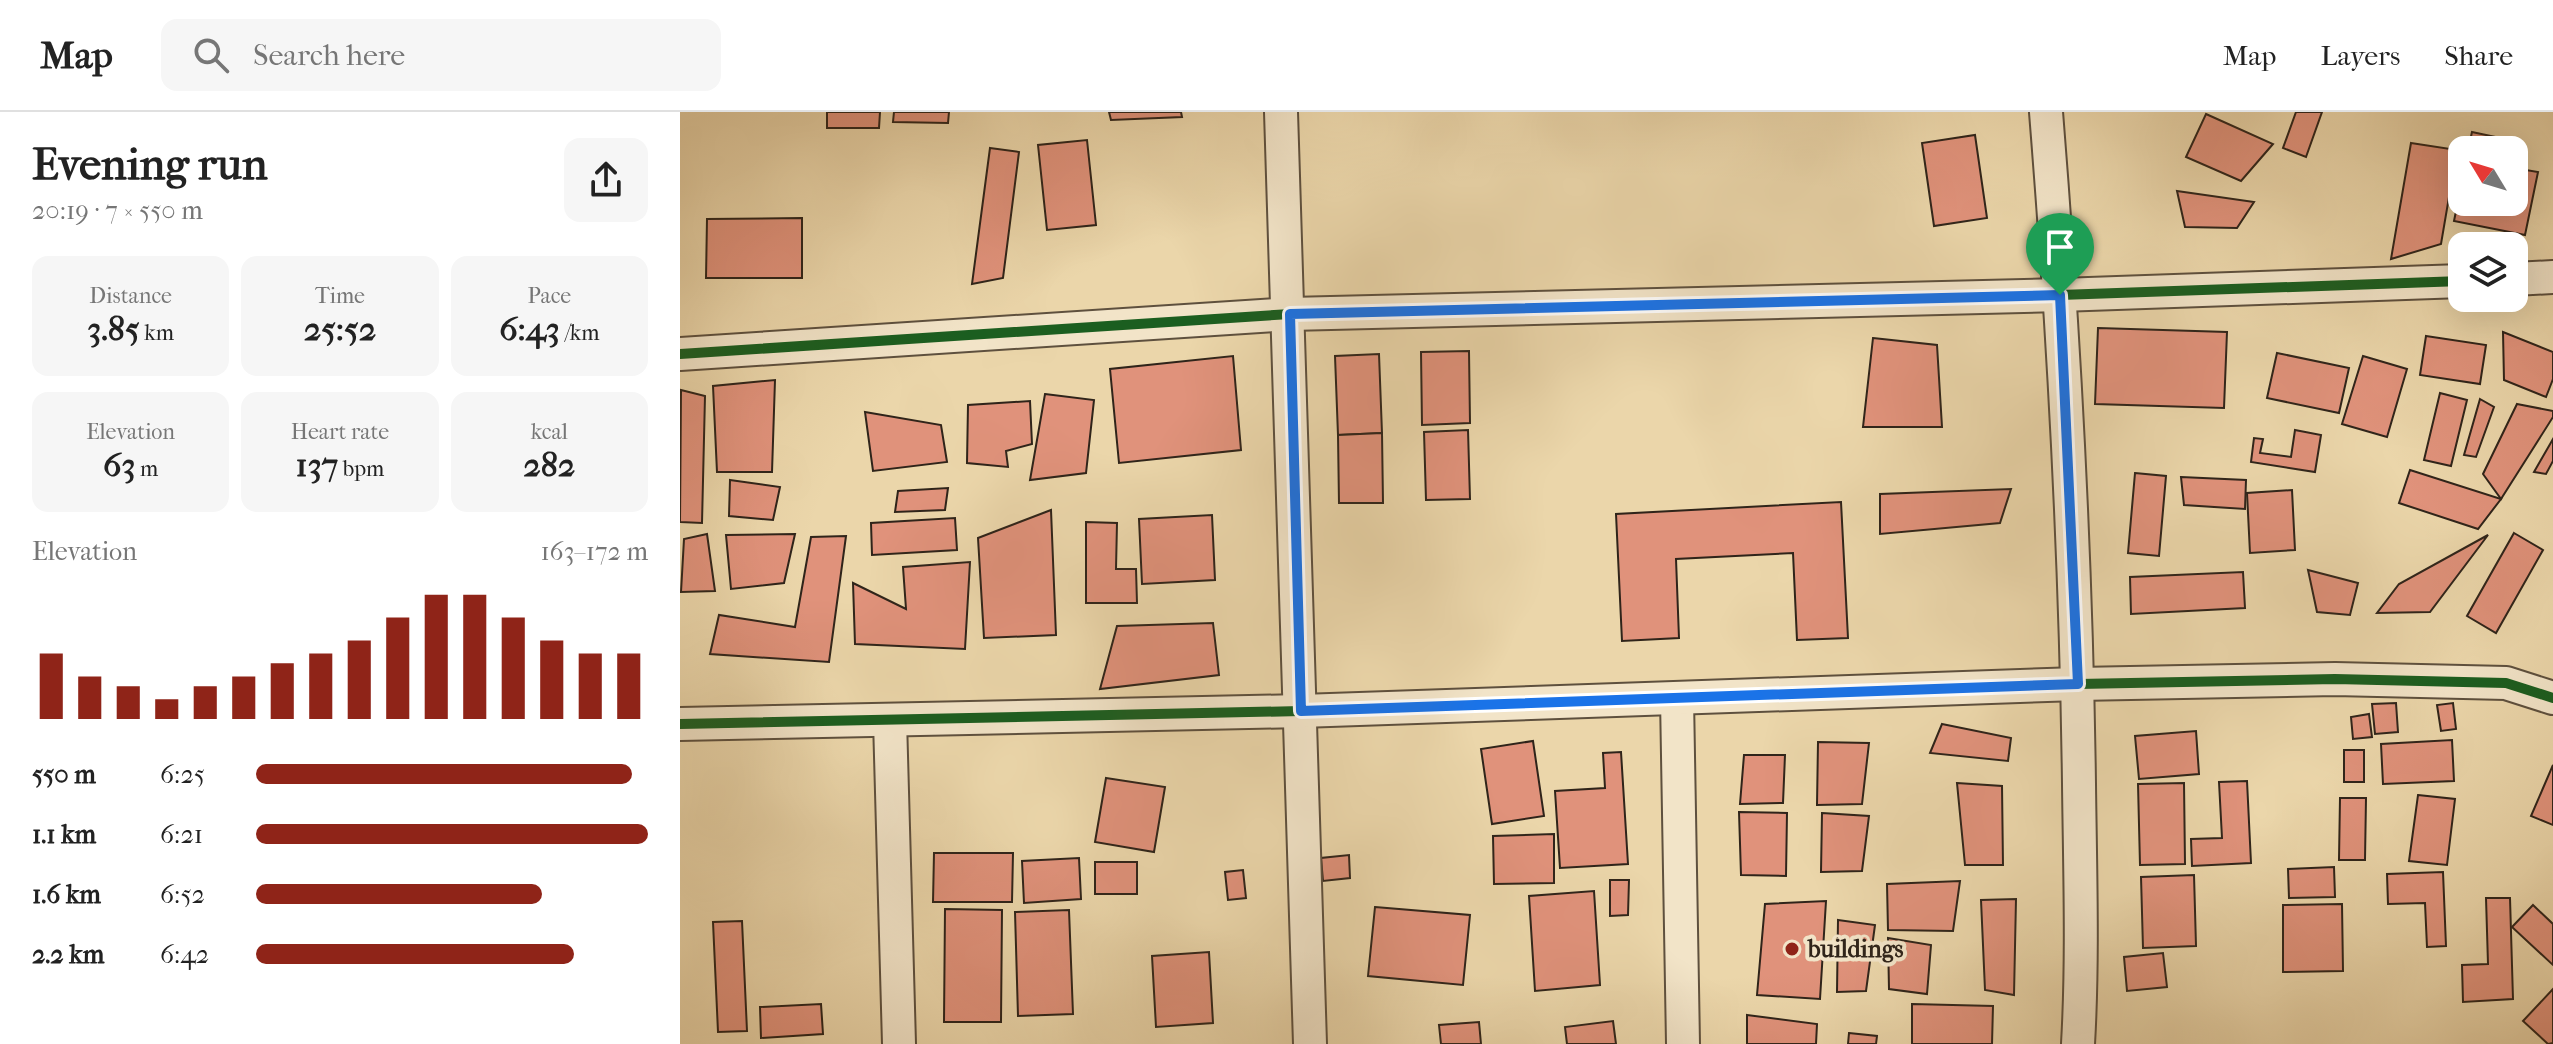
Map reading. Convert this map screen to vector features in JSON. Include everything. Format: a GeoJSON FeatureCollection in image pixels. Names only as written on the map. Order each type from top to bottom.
{"type":"FeatureCollection","features":[{"type":"Feature","properties":{"kind":"street"},"geometry":{"type":"LineString","coordinates":[[1281,112],[1290,314],[1310,1044]]}},
{"type":"Feature","properties":{"kind":"street"},"geometry":{"type":"LineString","coordinates":[[2046,112],[2060,295],[2078,684],[2081,985],[2078,1044]]}},
{"type":"Feature","properties":{"kind":"street"},"geometry":{"type":"LineString","coordinates":[[2528,278],[2553,277]]}},
{"type":"Feature","properties":{"kind":"street"},"geometry":{"type":"LineString","coordinates":[[680,354],[1290,314],[2060,295],[2448,281]]}},
{"type":"Feature","properties":{"kind":"street"},"geometry":{"type":"LineString","coordinates":[[680,724],[1301,711],[2078,684],[2335,679],[2506,683],[2553,698]]}},
{"type":"Feature","properties":{"kind":"street"},"geometry":{"type":"LineString","coordinates":[[1677,698],[1683,1044]]}},
{"type":"Feature","properties":{"kind":"street"},"geometry":{"type":"LineString","coordinates":[[890,720],[899,1044]]}},
{"type":"Feature","properties":{"kind":"building"},"geometry":{"type":"Polygon","coordinates":[[[827,112],[880,112],[879,128],[827,128],[827,112]]]}},
{"type":"Feature","properties":{"kind":"building"},"geometry":{"type":"Polygon","coordinates":[[[894,112],[949,112],[948,123],[893,122],[894,112]]]}},
{"type":"Feature","properties":{"kind":"building"},"geometry":{"type":"Polygon","coordinates":[[[1109,112],[1181,112],[1182,117],[1111,120],[1109,112]]]}},
{"type":"Feature","properties":{"kind":"building"},"geometry":{"type":"Polygon","coordinates":[[[2296,112],[2322,112],[2306,157],[2283,148],[2296,112]]]}},
{"type":"Feature","properties":{"kind":"building"},"geometry":{"type":"Polygon","coordinates":[[[2206,114],[2273,144],[2241,181],[2186,157],[2206,114]]]}},
{"type":"Feature","properties":{"kind":"building"},"geometry":{"type":"Polygon","coordinates":[[[1975,135],[1987,218],[1934,226],[1922,143],[1975,135]]]}},
{"type":"Feature","properties":{"kind":"building"},"geometry":{"type":"Polygon","coordinates":[[[1087,140],[1096,225],[1047,230],[1038,145],[1087,140]]]}},
{"type":"Feature","properties":{"kind":"building"},"geometry":{"type":"Polygon","coordinates":[[[2411,143],[2448,149],[2448,203],[2441,244],[2391,259],[2411,143]]]}},
{"type":"Feature","properties":{"kind":"building"},"geometry":{"type":"Polygon","coordinates":[[[990,148],[1019,152],[1003,278],[972,284],[990,148]]]}},
{"type":"Feature","properties":{"kind":"building"},"geometry":{"type":"Polygon","coordinates":[[[2528,170],[2538,172],[2526,232],[2510,232],[2454,221],[2455,216],[2528,216],[2528,170]]]}},
{"type":"Feature","properties":{"kind":"building"},"geometry":{"type":"Polygon","coordinates":[[[2177,191],[2254,202],[2237,228],[2185,227],[2177,191]]]}},
{"type":"Feature","properties":{"kind":"building"},"geometry":{"type":"Polygon","coordinates":[[[802,218],[802,278],[706,278],[707,219],[802,218]]]}},
{"type":"Feature","properties":{"kind":"building"},"geometry":{"type":"Polygon","coordinates":[[[2098,328],[2227,332],[2224,408],[2095,404],[2098,328]]]}},
{"type":"Feature","properties":{"kind":"building"},"geometry":{"type":"Polygon","coordinates":[[[2503,332],[2553,352],[2553,379],[2546,397],[2504,380],[2503,332]]]}},
{"type":"Feature","properties":{"kind":"building"},"geometry":{"type":"Polygon","coordinates":[[[2426,336],[2486,345],[2480,384],[2420,375],[2426,336]]]}},
{"type":"Feature","properties":{"kind":"building"},"geometry":{"type":"Polygon","coordinates":[[[1873,338],[1937,345],[1942,427],[1863,427],[1873,338]]]}},
{"type":"Feature","properties":{"kind":"building"},"geometry":{"type":"Polygon","coordinates":[[[1469,351],[1470,423],[1422,425],[1421,352],[1469,351]]]}},
{"type":"Feature","properties":{"kind":"building"},"geometry":{"type":"Polygon","coordinates":[[[2277,353],[2349,368],[2339,413],[2267,398],[2277,353]]]}},
{"type":"Feature","properties":{"kind":"building"},"geometry":{"type":"Polygon","coordinates":[[[1379,354],[1382,433],[1338,435],[1335,356],[1379,354]]]}},
{"type":"Feature","properties":{"kind":"building"},"geometry":{"type":"Polygon","coordinates":[[[1233,356],[1241,450],[1119,463],[1110,369],[1233,356]]]}},
{"type":"Feature","properties":{"kind":"building"},"geometry":{"type":"Polygon","coordinates":[[[2363,356],[2407,369],[2387,437],[2342,424],[2363,356]]]}},
{"type":"Feature","properties":{"kind":"building"},"geometry":{"type":"Polygon","coordinates":[[[775,380],[772,472],[717,472],[713,386],[775,380]]]}},
{"type":"Feature","properties":{"kind":"building"},"geometry":{"type":"Polygon","coordinates":[[[681,390],[705,396],[702,523],[680,522],[681,390]]]}},
{"type":"Feature","properties":{"kind":"building"},"geometry":{"type":"Polygon","coordinates":[[[2440,393],[2467,400],[2451,466],[2424,460],[2440,393]]]}},
{"type":"Feature","properties":{"kind":"building"},"geometry":{"type":"Polygon","coordinates":[[[1045,394],[1094,400],[1086,473],[1030,480],[1045,394]]]}},
{"type":"Feature","properties":{"kind":"building"},"geometry":{"type":"Polygon","coordinates":[[[2480,399],[2494,407],[2476,457],[2464,455],[2480,399]]]}},
{"type":"Feature","properties":{"kind":"building"},"geometry":{"type":"Polygon","coordinates":[[[1030,401],[1032,444],[1006,451],[1008,467],[967,463],[968,405],[1030,401]]]}},
{"type":"Feature","properties":{"kind":"building"},"geometry":{"type":"Polygon","coordinates":[[[2517,404],[2553,411],[2553,417],[2501,499],[2483,474],[2517,404]]]}},
{"type":"Feature","properties":{"kind":"building"},"geometry":{"type":"Polygon","coordinates":[[[865,412],[941,425],[947,462],[873,471],[865,412]]]}},
{"type":"Feature","properties":{"kind":"building"},"geometry":{"type":"Polygon","coordinates":[[[1468,430],[1470,499],[1426,500],[1424,432],[1468,430]]]}},
{"type":"Feature","properties":{"kind":"building"},"geometry":{"type":"Polygon","coordinates":[[[2295,430],[2321,435],[2315,472],[2251,462],[2254,438],[2263,439],[2260,453],[2291,457],[2295,430]]]}},
{"type":"Feature","properties":{"kind":"building"},"geometry":{"type":"Polygon","coordinates":[[[1382,433],[1383,503],[1339,503],[1338,435],[1382,433]]]}},
{"type":"Feature","properties":{"kind":"building"},"geometry":{"type":"Polygon","coordinates":[[[2553,439],[2553,461],[2546,474],[2534,472],[2553,439]]]}},
{"type":"Feature","properties":{"kind":"building"},"geometry":{"type":"Polygon","coordinates":[[[2410,470],[2501,499],[2478,529],[2399,503],[2410,470]]]}},
{"type":"Feature","properties":{"kind":"building"},"geometry":{"type":"Polygon","coordinates":[[[2135,473],[2166,476],[2159,556],[2128,553],[2135,473]]]}},
{"type":"Feature","properties":{"kind":"building"},"geometry":{"type":"Polygon","coordinates":[[[2181,477],[2246,480],[2245,509],[2184,505],[2181,477]]]}},
{"type":"Feature","properties":{"kind":"building"},"geometry":{"type":"Polygon","coordinates":[[[730,480],[780,487],[773,520],[729,516],[730,480]]]}},
{"type":"Feature","properties":{"kind":"building"},"geometry":{"type":"Polygon","coordinates":[[[948,488],[945,510],[895,512],[898,491],[948,488]]]}},
{"type":"Feature","properties":{"kind":"building"},"geometry":{"type":"Polygon","coordinates":[[[2011,489],[2000,523],[1880,534],[1880,494],[2011,489]]]}},
{"type":"Feature","properties":{"kind":"building"},"geometry":{"type":"Polygon","coordinates":[[[2292,490],[2295,550],[2250,553],[2247,493],[2292,490]]]}},
{"type":"Feature","properties":{"kind":"building"},"geometry":{"type":"Polygon","coordinates":[[[1841,502],[1848,638],[1797,640],[1793,553],[1676,559],[1679,638],[1622,641],[1616,514],[1841,502]]]}},
{"type":"Feature","properties":{"kind":"building"},"geometry":{"type":"Polygon","coordinates":[[[1051,510],[1056,635],[984,638],[978,538],[1051,510]]]}},
{"type":"Feature","properties":{"kind":"building"},"geometry":{"type":"Polygon","coordinates":[[[1212,515],[1215,580],[1142,584],[1139,519],[1212,515]]]}},
{"type":"Feature","properties":{"kind":"building"},"geometry":{"type":"Polygon","coordinates":[[[955,518],[957,550],[872,555],[871,523],[955,518]]]}},
{"type":"Feature","properties":{"kind":"building"},"geometry":{"type":"Polygon","coordinates":[[[1086,522],[1117,523],[1116,569],[1136,569],[1137,603],[1086,603],[1086,522]]]}},
{"type":"Feature","properties":{"kind":"building"},"geometry":{"type":"Polygon","coordinates":[[[2514,533],[2543,550],[2496,633],[2467,616],[2514,533]]]}},
{"type":"Feature","properties":{"kind":"building"},"geometry":{"type":"Polygon","coordinates":[[[707,534],[715,591],[681,592],[684,539],[707,534]]]}},
{"type":"Feature","properties":{"kind":"building"},"geometry":{"type":"Polygon","coordinates":[[[795,534],[784,583],[731,589],[726,535],[795,534]]]}},
{"type":"Feature","properties":{"kind":"building"},"geometry":{"type":"Polygon","coordinates":[[[2488,535],[2430,612],[2377,613],[2399,584],[2488,535]]]}},
{"type":"Feature","properties":{"kind":"building"},"geometry":{"type":"Polygon","coordinates":[[[846,536],[829,662],[710,654],[719,615],[795,627],[811,537],[846,536]]]}},
{"type":"Feature","properties":{"kind":"building"},"geometry":{"type":"Polygon","coordinates":[[[970,562],[965,649],[855,644],[853,583],[906,609],[903,567],[970,562]]]}},
{"type":"Feature","properties":{"kind":"building"},"geometry":{"type":"Polygon","coordinates":[[[2308,570],[2358,583],[2350,615],[2317,612],[2308,570]]]}},
{"type":"Feature","properties":{"kind":"building"},"geometry":{"type":"Polygon","coordinates":[[[2243,572],[2245,608],[2131,614],[2130,577],[2243,572]]]}},
{"type":"Feature","properties":{"kind":"building"},"geometry":{"type":"Polygon","coordinates":[[[1213,623],[1219,675],[1100,689],[1117,626],[1213,623]]]}},
{"type":"Feature","properties":{"kind":"building"},"geometry":{"type":"Polygon","coordinates":[[[2396,703],[2398,732],[2375,734],[2372,704],[2396,703]]]}},
{"type":"Feature","properties":{"kind":"building"},"geometry":{"type":"Polygon","coordinates":[[[2453,703],[2456,729],[2441,731],[2437,705],[2453,703]]]}},
{"type":"Feature","properties":{"kind":"building"},"geometry":{"type":"Polygon","coordinates":[[[2369,714],[2372,737],[2353,739],[2351,717],[2369,714]]]}},
{"type":"Feature","properties":{"kind":"building"},"geometry":{"type":"Polygon","coordinates":[[[1942,724],[2011,738],[2008,761],[1930,753],[1942,724]]]}},
{"type":"Feature","properties":{"kind":"building"},"geometry":{"type":"Polygon","coordinates":[[[2196,731],[2199,774],[2139,779],[2135,736],[2196,731]]]}},
{"type":"Feature","properties":{"kind":"building"},"geometry":{"type":"Polygon","coordinates":[[[2452,740],[2454,781],[2383,784],[2381,744],[2452,740]]]}},
{"type":"Feature","properties":{"kind":"building"},"geometry":{"type":"Polygon","coordinates":[[[1533,741],[1544,816],[1492,824],[1481,749],[1533,741]]]}},
{"type":"Feature","properties":{"kind":"building"},"geometry":{"type":"Polygon","coordinates":[[[1818,742],[1869,743],[1862,804],[1817,805],[1818,742]]]}},
{"type":"Feature","properties":{"kind":"building"},"geometry":{"type":"Polygon","coordinates":[[[2344,750],[2364,750],[2364,782],[2344,782],[2344,750]]]}},
{"type":"Feature","properties":{"kind":"building"},"geometry":{"type":"Polygon","coordinates":[[[1621,752],[1628,864],[1560,868],[1555,791],[1605,788],[1603,753],[1621,752]]]}},
{"type":"Feature","properties":{"kind":"building"},"geometry":{"type":"Polygon","coordinates":[[[1744,755],[1785,755],[1783,803],[1740,804],[1744,755]]]}},
{"type":"Feature","properties":{"kind":"building"},"geometry":{"type":"Polygon","coordinates":[[[2553,765],[2553,825],[2531,816],[2553,765]]]}},
{"type":"Feature","properties":{"kind":"building"},"geometry":{"type":"Polygon","coordinates":[[[1106,778],[1165,787],[1154,852],[1095,842],[1106,778]]]}},
{"type":"Feature","properties":{"kind":"building"},"geometry":{"type":"Polygon","coordinates":[[[2247,781],[2251,863],[2192,866],[2191,839],[2222,838],[2219,782],[2247,781]]]}},
{"type":"Feature","properties":{"kind":"building"},"geometry":{"type":"Polygon","coordinates":[[[1957,783],[2002,786],[2003,865],[1965,865],[1957,783]]]}},
{"type":"Feature","properties":{"kind":"building"},"geometry":{"type":"Polygon","coordinates":[[[2184,783],[2185,864],[2140,865],[2138,784],[2184,783]]]}},
{"type":"Feature","properties":{"kind":"building"},"geometry":{"type":"Polygon","coordinates":[[[2418,795],[2455,799],[2447,865],[2409,861],[2418,795]]]}},
{"type":"Feature","properties":{"kind":"building"},"geometry":{"type":"Polygon","coordinates":[[[2340,798],[2366,798],[2365,860],[2339,860],[2340,798]]]}},
{"type":"Feature","properties":{"kind":"building","name":"buildings"},"geometry":{"type":"Polygon","coordinates":[[[1739,812],[1787,813],[1786,876],[1741,875],[1739,812]]]}},
{"type":"Feature","properties":{"kind":"building","name":"buildings"},"geometry":{"type":"Polygon","coordinates":[[[1822,813],[1869,816],[1862,871],[1821,872],[1822,813]]]}},
{"type":"Feature","properties":{"kind":"building"},"geometry":{"type":"Polygon","coordinates":[[[1554,834],[1554,883],[1494,884],[1493,836],[1554,834]]]}},
{"type":"Feature","properties":{"kind":"building"},"geometry":{"type":"Polygon","coordinates":[[[934,853],[1013,853],[1012,902],[933,902],[934,853]]]}},
{"type":"Feature","properties":{"kind":"building"},"geometry":{"type":"Polygon","coordinates":[[[1349,855],[1350,878],[1323,881],[1321,858],[1349,855]]]}},
{"type":"Feature","properties":{"kind":"building"},"geometry":{"type":"Polygon","coordinates":[[[1079,858],[1081,899],[1024,903],[1022,861],[1079,858]]]}},
{"type":"Feature","properties":{"kind":"building"},"geometry":{"type":"Polygon","coordinates":[[[1095,862],[1137,862],[1137,894],[1095,894],[1095,862]]]}},
{"type":"Feature","properties":{"kind":"building"},"geometry":{"type":"Polygon","coordinates":[[[2334,867],[2335,897],[2289,898],[2288,869],[2334,867]]]}},
{"type":"Feature","properties":{"kind":"building"},"geometry":{"type":"Polygon","coordinates":[[[1243,870],[1246,898],[1228,900],[1225,872],[1243,870]]]}},
{"type":"Feature","properties":{"kind":"building"},"geometry":{"type":"Polygon","coordinates":[[[2443,872],[2446,946],[2427,947],[2425,903],[2388,904],[2387,874],[2443,872]]]}},
{"type":"Feature","properties":{"kind":"building"},"geometry":{"type":"Polygon","coordinates":[[[2194,875],[2196,946],[2143,948],[2141,877],[2194,875]]]}},
{"type":"Feature","properties":{"kind":"building"},"geometry":{"type":"Polygon","coordinates":[[[1610,880],[1629,880],[1628,915],[1610,916],[1610,880]]]}},
{"type":"Feature","properties":{"kind":"building","name":"buildings"},"geometry":{"type":"Polygon","coordinates":[[[1960,881],[1953,931],[1888,930],[1887,884],[1960,881]]]}},
{"type":"Feature","properties":{"kind":"building"},"geometry":{"type":"Polygon","coordinates":[[[1594,891],[1600,985],[1535,991],[1529,896],[1594,891]]]}},
{"type":"Feature","properties":{"kind":"building"},"geometry":{"type":"Polygon","coordinates":[[[2486,898],[2510,898],[2513,999],[2463,1002],[2462,965],[2488,964],[2486,898]]]}},
{"type":"Feature","properties":{"kind":"building"},"geometry":{"type":"Polygon","coordinates":[[[2016,899],[2014,995],[1985,990],[1981,900],[2016,899]]]}},
{"type":"Feature","properties":{"kind":"building","name":"buildings"},"geometry":{"type":"Polygon","coordinates":[[[1826,901],[1820,999],[1757,995],[1765,904],[1826,901]]]}},
{"type":"Feature","properties":{"kind":"building"},"geometry":{"type":"Polygon","coordinates":[[[2342,904],[2343,971],[2283,972],[2283,905],[2342,904]]]}},
{"type":"Feature","properties":{"kind":"building"},"geometry":{"type":"Polygon","coordinates":[[[2533,905],[2553,924],[2553,965],[2512,927],[2533,905]]]}},
{"type":"Feature","properties":{"kind":"building"},"geometry":{"type":"Polygon","coordinates":[[[1375,907],[1470,915],[1463,985],[1368,976],[1375,907]]]}},
{"type":"Feature","properties":{"kind":"building"},"geometry":{"type":"Polygon","coordinates":[[[945,909],[1002,910],[1001,1022],[944,1022],[945,909]]]}},
{"type":"Feature","properties":{"kind":"building"},"geometry":{"type":"Polygon","coordinates":[[[1069,910],[1073,1014],[1018,1016],[1015,912],[1069,910]]]}},
{"type":"Feature","properties":{"kind":"building","name":"buildings"},"geometry":{"type":"Polygon","coordinates":[[[1838,920],[1875,925],[1866,991],[1837,992],[1838,920]]]}},
{"type":"Feature","properties":{"kind":"building"},"geometry":{"type":"Polygon","coordinates":[[[742,921],[747,1031],[718,1032],[713,922],[742,921]]]}},
{"type":"Feature","properties":{"kind":"building","name":"buildings"},"geometry":{"type":"Polygon","coordinates":[[[1888,938],[1931,945],[1927,994],[1889,989],[1888,938]]]}},
{"type":"Feature","properties":{"kind":"building"},"geometry":{"type":"Polygon","coordinates":[[[1209,952],[1213,1023],[1156,1027],[1152,956],[1209,952]]]}},
{"type":"Feature","properties":{"kind":"building"},"geometry":{"type":"Polygon","coordinates":[[[2163,953],[2167,987],[2127,991],[2124,957],[2163,953]]]}},
{"type":"Feature","properties":{"kind":"building"},"geometry":{"type":"Polygon","coordinates":[[[2553,989],[2553,1043],[2548,1044],[2523,1021],[2553,989]]]}},
{"type":"Feature","properties":{"kind":"building"},"geometry":{"type":"Polygon","coordinates":[[[821,1004],[823,1034],[761,1038],[760,1007],[821,1004]]]}},
{"type":"Feature","properties":{"kind":"building","name":"buildings"},"geometry":{"type":"Polygon","coordinates":[[[1912,1004],[1993,1006],[1992,1044],[1912,1044],[1912,1004]]]}},
{"type":"Feature","properties":{"kind":"building","name":"buildings"},"geometry":{"type":"Polygon","coordinates":[[[1747,1015],[1817,1024],[1816,1044],[1747,1044],[1747,1015]]]}},
{"type":"Feature","properties":{"kind":"building"},"geometry":{"type":"Polygon","coordinates":[[[1613,1021],[1616,1044],[1567,1044],[1565,1027],[1613,1021]]]}},
{"type":"Feature","properties":{"kind":"building"},"geometry":{"type":"Polygon","coordinates":[[[1479,1022],[1481,1044],[1441,1044],[1439,1025],[1479,1022]]]}},
{"type":"Feature","properties":{"kind":"building","name":"buildings"},"geometry":{"type":"Polygon","coordinates":[[[1849,1033],[1877,1036],[1876,1044],[1848,1044],[1849,1033]]]}},
{"type":"Feature","properties":{"kind":"cycle path"},"geometry":{"type":"LineString","coordinates":[[680,354],[1290,314],[2060,295],[2448,281]]}},
{"type":"Feature","properties":{"kind":"cycle path"},"geometry":{"type":"LineString","coordinates":[[680,724],[1301,711],[2078,684],[2335,679],[2506,683],[2553,698]]}},
{"type":"Feature","properties":{"kind":"place","name":"buildings"},"geometry":{"type":"Point","coordinates":[1792,949]}},
{"type":"Feature","properties":{"kind":"route"},"geometry":{"type":"LineString","coordinates":[[2060,295],[2078,684],[1301,711],[1290,314],[2060,295]]}}]}
